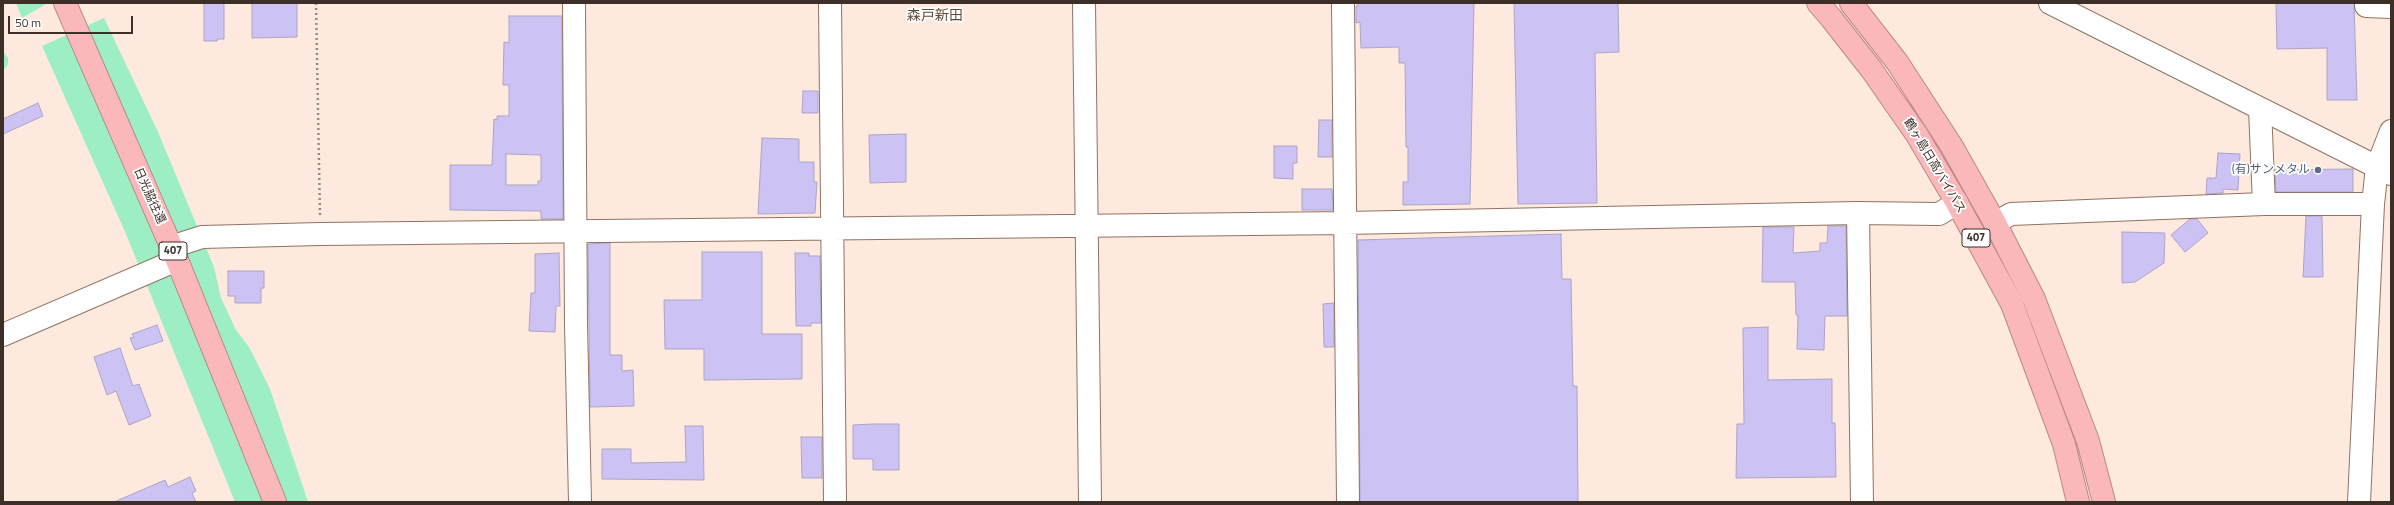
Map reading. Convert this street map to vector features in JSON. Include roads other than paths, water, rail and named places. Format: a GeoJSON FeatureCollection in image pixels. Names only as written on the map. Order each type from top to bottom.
{"type":"FeatureCollection","features":[{"type":"Feature","properties":{"kind":"highway","name":"日光脇往還"},"geometry":{"type":"LineString","coordinates":[[65,3],[174,253],[275,502]]}},
{"type":"Feature","properties":{"kind":"highway","name":"鶴ヶ島日高バイパス"},"geometry":{"type":"LineString","coordinates":[[1818,3],[1844,35],[1917,134],[1957,203],[2012,304],[2064,444],[2078,502]]}},
{"type":"Feature","properties":{"kind":"highway","name":"鶴ヶ島日高バイパス"},"geometry":{"type":"LineString","coordinates":[[1851,3],[1897,62],[1951,145],[1996,223],[2037,307],[2088,441],[2104,502]]}},
{"type":"Feature","properties":{"kind":"street"},"geometry":{"type":"LineString","coordinates":[[574,3],[576,324],[580,502]]}},
{"type":"Feature","properties":{"kind":"street"},"geometry":{"type":"LineString","coordinates":[[830,3],[835,502]]}},
{"type":"Feature","properties":{"kind":"street"},"geometry":{"type":"LineString","coordinates":[[1084,3],[1090,502]]}},
{"type":"Feature","properties":{"kind":"street"},"geometry":{"type":"LineString","coordinates":[[1343,3],[1348,502]]}},
{"type":"Feature","properties":{"kind":"street"},"geometry":{"type":"LineString","coordinates":[[2050,3],[2384,170]]}},
{"type":"Feature","properties":{"kind":"street"},"geometry":{"type":"LineString","coordinates":[[2366,3],[2366,6],[2391,7]]}},
{"type":"Feature","properties":{"kind":"street"},"geometry":{"type":"LineString","coordinates":[[2260,109],[2264,204]]}},
{"type":"Feature","properties":{"kind":"street"},"geometry":{"type":"LineString","coordinates":[[2359,502],[2373,204],[2384,170],[2391,131]]}},
{"type":"Feature","properties":{"kind":"street"},"geometry":{"type":"LineString","coordinates":[[3,335],[174,253],[202,237],[576,230],[1345,223],[1858,213],[1939,214],[1957,203]]}},
{"type":"Feature","properties":{"kind":"street"},"geometry":{"type":"LineString","coordinates":[[1996,223],[2011,214],[2264,204],[2373,204]]}},
{"type":"Feature","properties":{"kind":"street"},"geometry":{"type":"LineString","coordinates":[[1858,213],[1862,502]]}},
{"type":"Feature","properties":{"kind":"place","name":"(有)サンメタル"},"geometry":{"type":"Point","coordinates":[2318,170]}},
{"type":"Feature","properties":{"kind":"district","name":"森戸新田"},"geometry":{"type":"Point","coordinates":[935,17]}}]}
